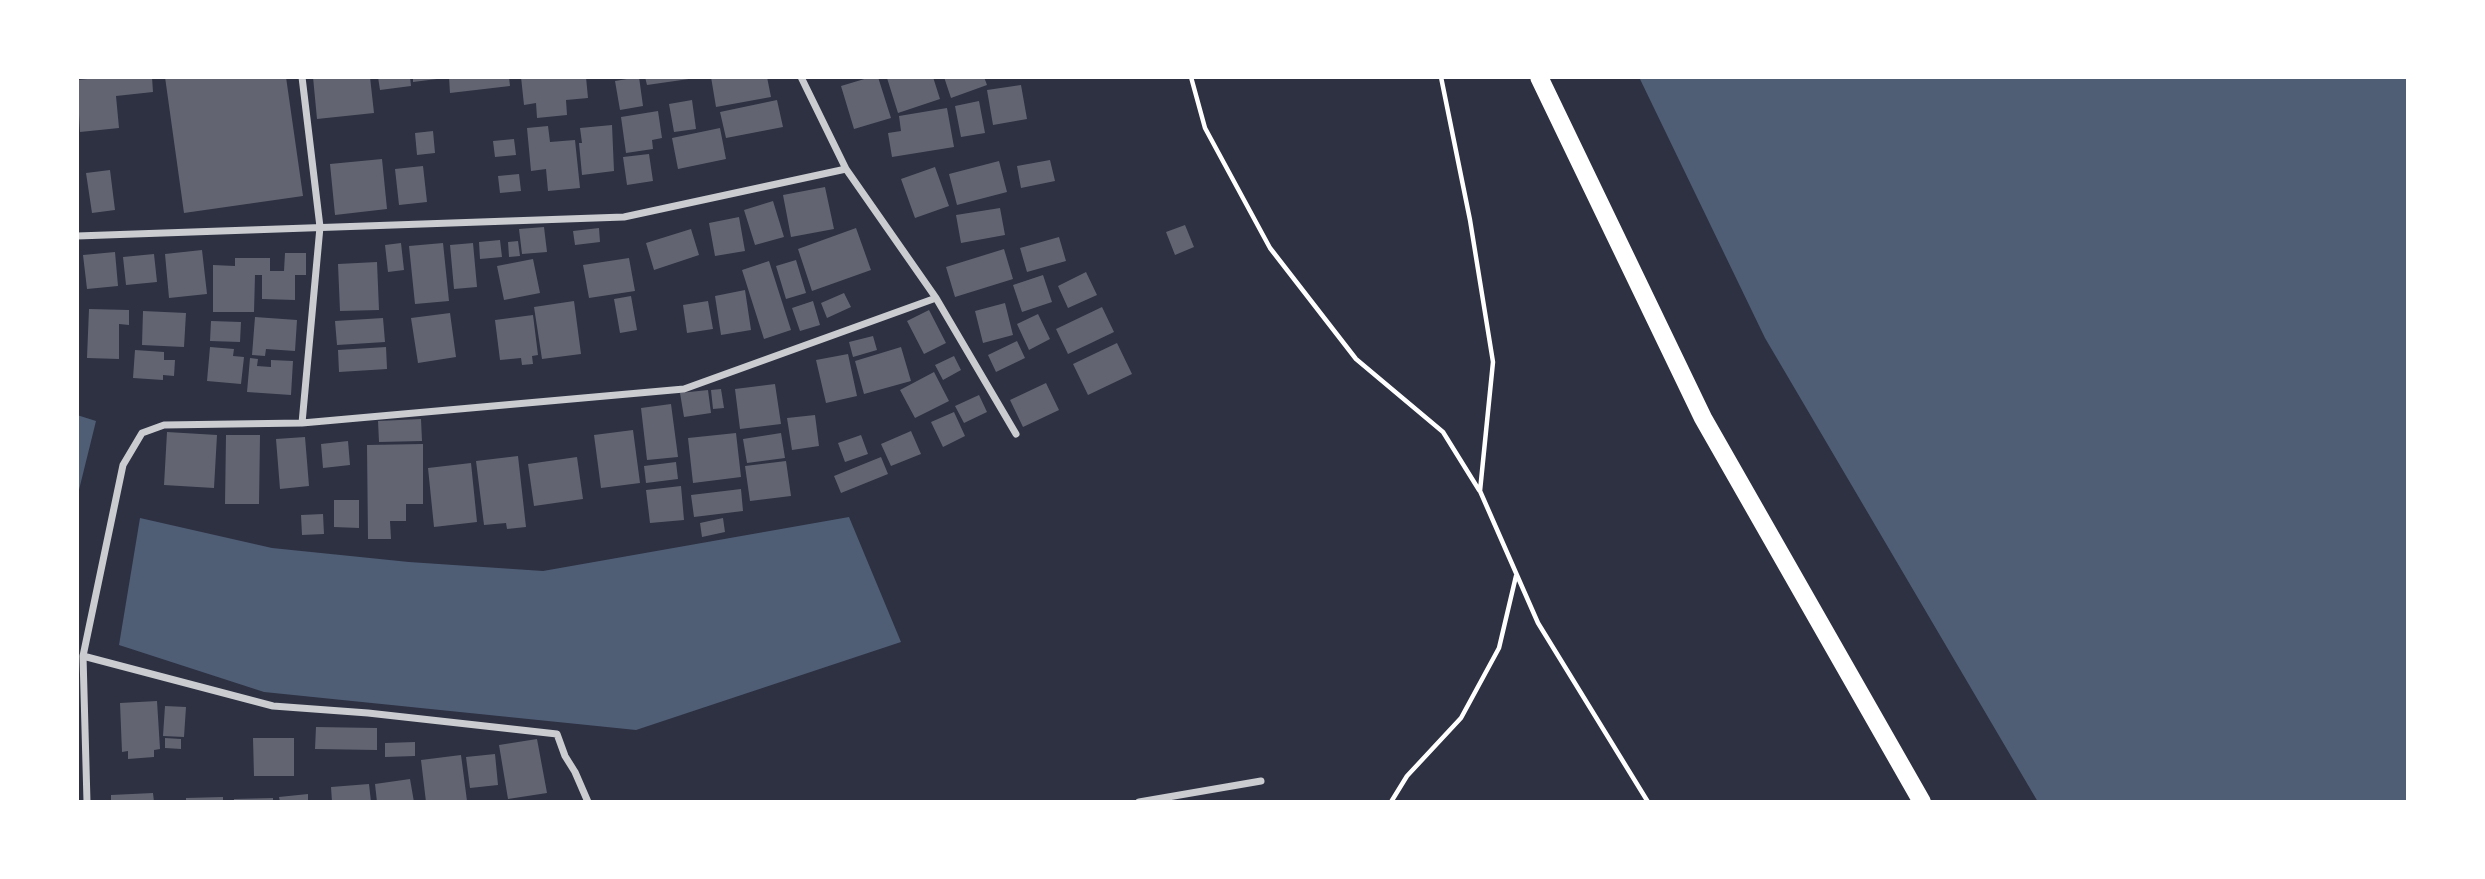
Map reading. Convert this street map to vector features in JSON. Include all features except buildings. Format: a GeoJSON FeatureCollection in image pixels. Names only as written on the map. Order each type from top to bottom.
{"type":"FeatureCollection","features":[{"type":"Feature","properties":{"kind":"main road"},"geometry":{"type":"LineString","coordinates":[[1539,77],[1703,418],[1922,802]]}},
{"type":"Feature","properties":{"kind":"street"},"geometry":{"type":"LineString","coordinates":[[302,77],[320,227],[302,423]]}},
{"type":"Feature","properties":{"kind":"street"},"geometry":{"type":"LineString","coordinates":[[801,77],[846,169],[936,298],[1016,434]]}},
{"type":"Feature","properties":{"kind":"street"},"geometry":{"type":"LineString","coordinates":[[77,236],[624,217],[846,169]]}},
{"type":"Feature","properties":{"kind":"street"},"geometry":{"type":"LineString","coordinates":[[87,802],[83,656],[123,465],[142,433],[164,425],[302,423],[684,388],[936,298]]}},
{"type":"Feature","properties":{"kind":"street"},"geometry":{"type":"LineString","coordinates":[[83,656],[273,706],[368,713],[557,734],[588,802]]}},
{"type":"Feature","properties":{"kind":"street"},"geometry":{"type":"LineString","coordinates":[[1139,802],[1261,782]]}},
{"type":"Feature","properties":{"kind":"path"},"geometry":{"type":"LineString","coordinates":[[1191,77],[1205,128],[1270,248],[1356,359],[1443,432],[1480,491],[1538,623],[1648,802]]}},
{"type":"Feature","properties":{"kind":"path"},"geometry":{"type":"LineString","coordinates":[[1441,77],[1493,362],[1480,491]]}},
{"type":"Feature","properties":{"kind":"path"},"geometry":{"type":"LineString","coordinates":[[1391,802],[1407,776],[1461,718],[1499,648],[1516,575]]}},
{"type":"Feature","properties":{"kind":"water"},"geometry":{"type":"Polygon","coordinates":[[[1639,77],[2408,77],[2408,802],[2038,802],[1765,338],[1639,77]]]}},
{"type":"Feature","properties":{"kind":"water"},"geometry":{"type":"Polygon","coordinates":[[[77,415],[96,421],[77,498],[77,415]]]}},
{"type":"Feature","properties":{"kind":"water"},"geometry":{"type":"Polygon","coordinates":[[[849,517],[901,642],[636,730],[264,692],[119,645],[140,518],[272,548],[409,562],[543,571],[849,517]]]}}]}
